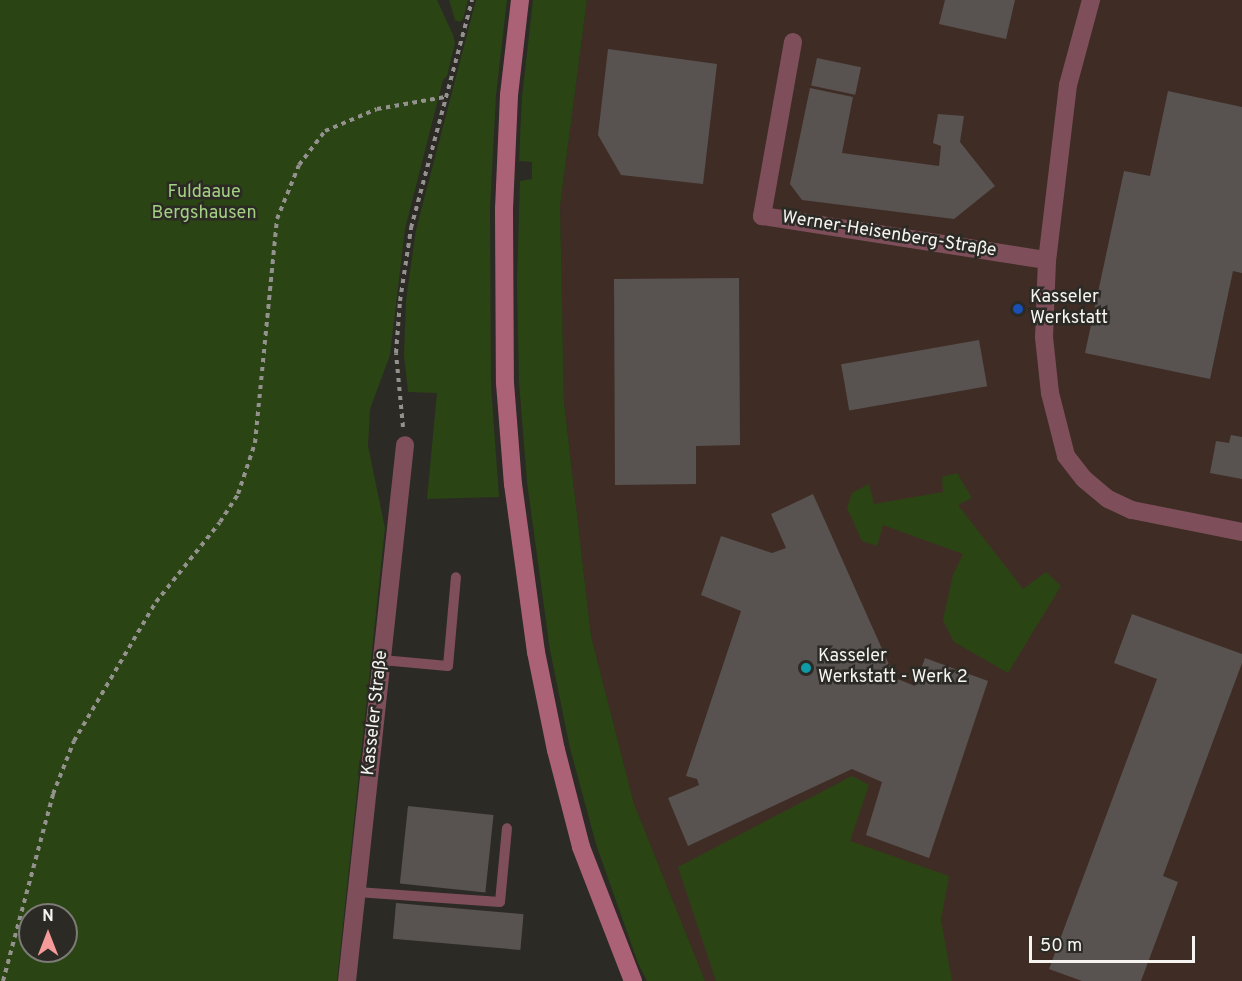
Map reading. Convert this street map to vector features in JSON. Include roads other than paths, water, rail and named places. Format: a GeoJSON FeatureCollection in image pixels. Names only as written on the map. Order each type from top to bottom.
{"type":"FeatureCollection","features":[{"type":"Feature","properties":{"kind":"main road"},"geometry":{"type":"LineString","coordinates":[[520,0],[509,95],[503,273],[505,383],[513,484],[536,652],[556,750],[581,847],[633,981]]}},
{"type":"Feature","properties":{"kind":"street"},"geometry":{"type":"LineString","coordinates":[[1090,0],[1068,85],[1047,260],[1044,337],[1050,393],[1066,456],[1084,480],[1116,503],[1132,510],[1242,532]]}},
{"type":"Feature","properties":{"kind":"street","name":"Werner-Heisenberg-Straße"},"geometry":{"type":"LineString","coordinates":[[793,42],[762,216],[1047,260]]}},
{"type":"Feature","properties":{"kind":"street","name":"Kasseler Straße"},"geometry":{"type":"LineString","coordinates":[[347,981],[405,446]]}},
{"type":"Feature","properties":{"kind":"lane"},"geometry":{"type":"LineString","coordinates":[[382,660],[448,666],[456,578]]}},
{"type":"Feature","properties":{"kind":"lane"},"geometry":{"type":"LineString","coordinates":[[357,892],[500,902],[507,828]]}},
{"type":"Feature","properties":{"kind":"place","name":"Kasseler Werkstatt"},"geometry":{"type":"Point","coordinates":[1018,309]}},
{"type":"Feature","properties":{"kind":"place","name":"Kasseler Werkstatt - Werk 2"},"geometry":{"type":"Point","coordinates":[806,668]}},
{"type":"Feature","properties":{"kind":"park label","name":"Fuldaaue Bergshausen"},"geometry":{"type":"Point","coordinates":[204,204]}}]}
